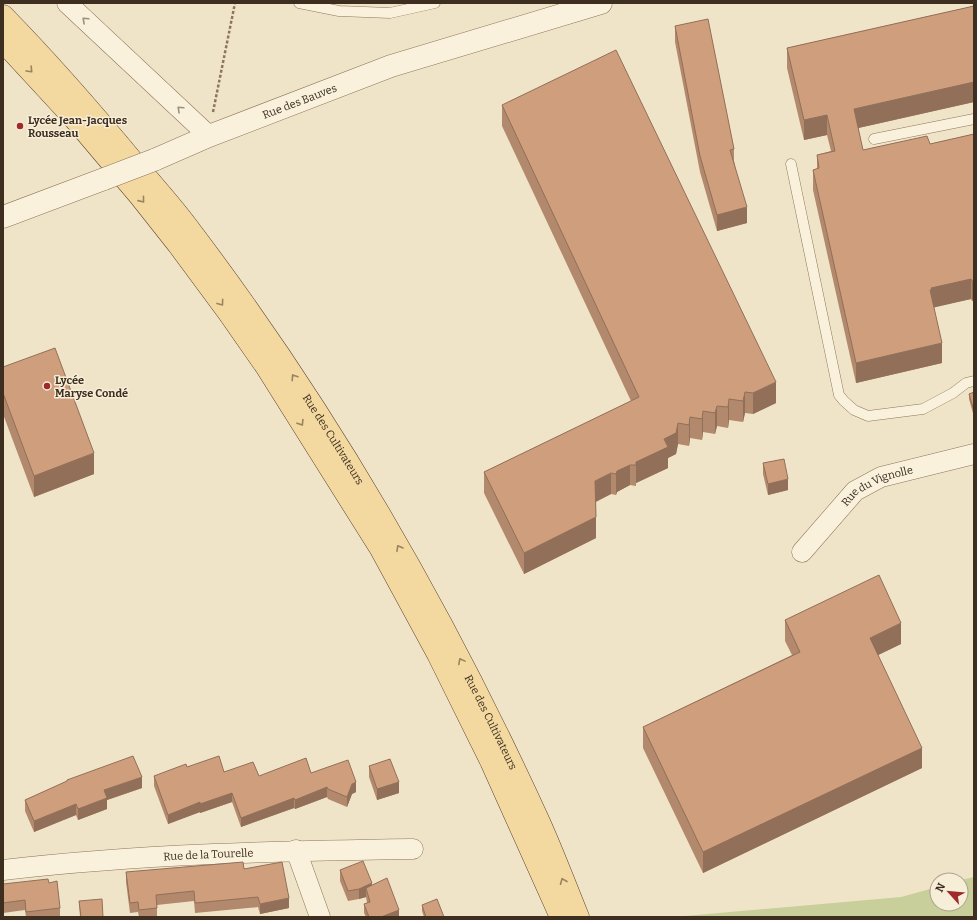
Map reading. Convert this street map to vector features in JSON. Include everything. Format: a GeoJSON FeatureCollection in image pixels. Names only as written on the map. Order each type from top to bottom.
{"type":"FeatureCollection","features":[{"type":"Feature","properties":{"kind":"main road","name":"Rue des Cultivateurs"},"geometry":{"type":"LineString","coordinates":[[3,16],[108,131],[190,231],[261,329],[318,416],[361,484],[406,560],[475,687],[540,825],[578,917]]}},
{"type":"Feature","properties":{"kind":"main road","name":"Rue des Cultivateurs"},"geometry":{"type":"LineString","coordinates":[[3,41],[75,119],[140,196],[178,244],[266,366],[381,549],[438,654],[491,761],[561,917]]}},
{"type":"Feature","properties":{"kind":"street"},"geometry":{"type":"LineString","coordinates":[[67,3],[209,136]]}},
{"type":"Feature","properties":{"kind":"street","name":"Rue des Bauves"},"geometry":{"type":"LineString","coordinates":[[3,217],[104,180],[209,136],[391,66],[602,3]]}},
{"type":"Feature","properties":{"kind":"street","name":"Rue du Vignolle"},"geometry":{"type":"LineString","coordinates":[[802,552],[855,491],[881,477],[974,454]]}},
{"type":"Feature","properties":{"kind":"street"},"geometry":{"type":"LineString","coordinates":[[296,850],[320,917]]}},
{"type":"Feature","properties":{"kind":"street","name":"Rue de la Tourelle"},"geometry":{"type":"LineString","coordinates":[[3,870],[62,863],[166,856],[296,850],[413,850]]}},
{"type":"Feature","properties":{"kind":"lane"},"geometry":{"type":"LineString","coordinates":[[299,3],[339,11],[390,13],[435,3]]}},
{"type":"Feature","properties":{"kind":"lane"},"geometry":{"type":"LineString","coordinates":[[874,139],[974,119]]}},
{"type":"Feature","properties":{"kind":"lane"},"geometry":{"type":"LineString","coordinates":[[791,164],[839,395],[844,401],[854,410],[868,416],[923,409],[953,393],[966,383],[974,381]]}},
{"type":"Feature","properties":{"kind":"path"},"geometry":{"type":"LineString","coordinates":[[209,136],[235,3]]}},
{"type":"Feature","properties":{"kind":"green space"},"geometry":{"type":"Polygon","coordinates":[[[974,877],[974,917],[673,917],[901,897],[929,889],[929,912],[969,912],[969,878],[974,877]]]}},
{"type":"Feature","properties":{"kind":"building"},"geometry":{"type":"Polygon","coordinates":[[[974,6],[974,82],[854,109],[863,150],[927,136],[930,144],[974,134],[974,281],[971,279],[931,288],[932,290],[930,290],[942,343],[856,363],[813,170],[819,168],[817,155],[835,151],[827,115],[804,120],[787,48],[974,6]]]}},
{"type":"Feature","properties":{"kind":"building"},"geometry":{"type":"Polygon","coordinates":[[[708,19],[734,149],[730,150],[747,207],[717,215],[700,156],[675,26],[708,19]]]}},
{"type":"Feature","properties":{"kind":"building"},"geometry":{"type":"Polygon","coordinates":[[[616,50],[776,382],[753,393],[745,392],[743,401],[729,399],[728,407],[717,406],[715,413],[703,411],[702,419],[690,417],[689,425],[678,423],[676,433],[664,439],[668,447],[636,462],[636,465],[630,465],[617,471],[616,474],[611,473],[595,481],[596,517],[524,553],[484,472],[639,397],[502,105],[616,50]]]}},
{"type":"Feature","properties":{"kind":"building"},"geometry":{"type":"Polygon","coordinates":[[[55,348],[94,453],[34,476],[3,393],[3,367],[55,348]]]}},
{"type":"Feature","properties":{"kind":"building"},"geometry":{"type":"Polygon","coordinates":[[[974,392],[974,411],[969,394],[974,392]]]}},
{"type":"Feature","properties":{"kind":"building"},"geometry":{"type":"Polygon","coordinates":[[[784,459],[788,479],[768,484],[763,463],[784,459]]]}},
{"type":"Feature","properties":{"kind":"building"},"geometry":{"type":"Polygon","coordinates":[[[879,575],[901,623],[870,638],[922,748],[703,852],[643,727],[800,652],[785,620],[879,575]]]}},
{"type":"Feature","properties":{"kind":"building"},"geometry":{"type":"Polygon","coordinates":[[[133,756],[142,777],[104,790],[107,798],[78,809],[76,804],[34,821],[25,800],[67,780],[133,756]]]}},
{"type":"Feature","properties":{"kind":"building"},"geometry":{"type":"Polygon","coordinates":[[[219,756],[224,772],[253,762],[259,776],[306,758],[311,773],[348,760],[356,782],[352,784],[347,797],[328,789],[327,787],[295,800],[294,798],[241,818],[232,793],[200,804],[200,802],[168,815],[154,776],[186,764],[187,767],[219,756]]]}},
{"type":"Feature","properties":{"kind":"building"},"geometry":{"type":"Polygon","coordinates":[[[390,759],[399,782],[377,789],[369,766],[390,759]]]}},
{"type":"Feature","properties":{"kind":"building"},"geometry":{"type":"Polygon","coordinates":[[[363,861],[372,883],[359,889],[348,891],[340,870],[363,861]]]}},
{"type":"Feature","properties":{"kind":"building"},"geometry":{"type":"Polygon","coordinates":[[[243,862],[244,869],[282,862],[289,898],[260,904],[258,897],[195,903],[194,891],[156,895],[157,908],[139,910],[138,902],[130,903],[126,872],[243,862]]]}},
{"type":"Feature","properties":{"kind":"building"},"geometry":{"type":"Polygon","coordinates":[[[387,878],[399,910],[381,917],[369,917],[364,904],[370,902],[366,888],[387,878]]]}},
{"type":"Feature","properties":{"kind":"building"},"geometry":{"type":"Polygon","coordinates":[[[48,879],[49,883],[57,881],[60,908],[26,912],[25,900],[3,903],[3,884],[48,879]]]}},
{"type":"Feature","properties":{"kind":"building"},"geometry":{"type":"Polygon","coordinates":[[[102,899],[103,917],[81,917],[79,901],[102,899]]]}},
{"type":"Feature","properties":{"kind":"building"},"geometry":{"type":"Polygon","coordinates":[[[437,899],[444,917],[426,917],[422,905],[437,899]]]}},
{"type":"Feature","properties":{"kind":"place","name":"Lycée Jean-Jacques Rousseau"},"geometry":{"type":"Point","coordinates":[20,126]}},
{"type":"Feature","properties":{"kind":"place","name":"Lycée Maryse Condé"},"geometry":{"type":"Point","coordinates":[47,386]}}]}
